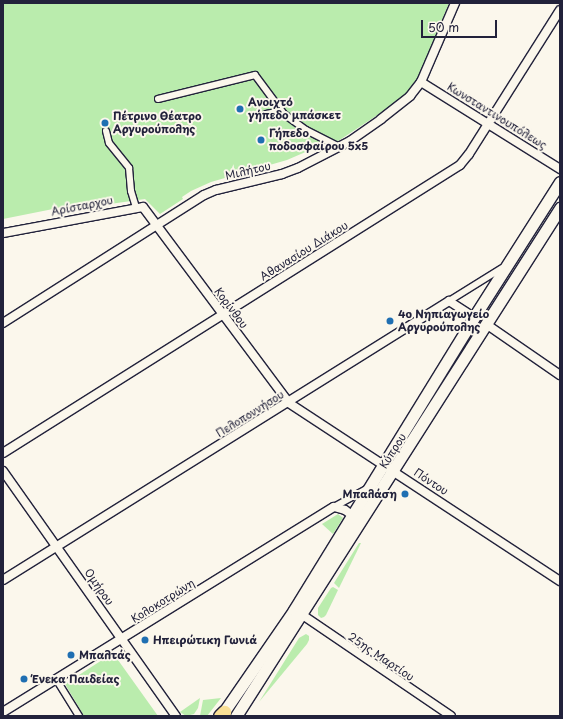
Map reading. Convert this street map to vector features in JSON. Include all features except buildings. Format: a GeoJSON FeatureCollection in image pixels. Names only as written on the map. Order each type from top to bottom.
{"type":"FeatureCollection","features":[{"type":"Feature","properties":{"kind":"main road","name":"Κύπρου"},"geometry":{"type":"LineString","coordinates":[[236,716],[301,614],[388,468],[474,317],[560,182]]}},
{"type":"Feature","properties":{"kind":"main road","name":"Κύπρου"},"geometry":{"type":"LineString","coordinates":[[221,715],[294,610],[371,486],[388,468],[486,324],[560,208]]}},
{"type":"Feature","properties":{"kind":"street","name":"Μιλήτου"},"geometry":{"type":"LineString","coordinates":[[3,323],[157,225],[216,190],[282,174],[306,165],[339,147],[399,106],[414,92],[421,82],[455,3]]}},
{"type":"Feature","properties":{"kind":"street","name":"Αθανασίου Διάκου"},"geometry":{"type":"LineString","coordinates":[[3,453],[460,165],[470,153],[560,10]]}},
{"type":"Feature","properties":{"kind":"street"},"geometry":{"type":"LineString","coordinates":[[158,99],[255,75],[281,111],[294,122],[339,147]]}},
{"type":"Feature","properties":{"kind":"street","name":"Κωνσταντινουπόλεως"},"geometry":{"type":"LineString","coordinates":[[421,82],[560,169]]}},
{"type":"Feature","properties":{"kind":"street"},"geometry":{"type":"LineString","coordinates":[[266,114],[281,111]]}},
{"type":"Feature","properties":{"kind":"street"},"geometry":{"type":"LineString","coordinates":[[106,131],[109,143],[129,168],[131,191],[136,207],[143,207],[157,225]]}},
{"type":"Feature","properties":{"kind":"street","name":"Αρίσταρχου"},"geometry":{"type":"LineString","coordinates":[[3,233],[136,207]]}},
{"type":"Feature","properties":{"kind":"street","name":"Κορίνθου"},"geometry":{"type":"LineString","coordinates":[[157,225],[289,403]]}},
{"type":"Feature","properties":{"kind":"street","name":"Πελοποννήσου"},"geometry":{"type":"LineString","coordinates":[[3,580],[508,265]]}},
{"type":"Feature","properties":{"kind":"street"},"geometry":{"type":"LineString","coordinates":[[449,301],[474,317]]}},
{"type":"Feature","properties":{"kind":"street"},"geometry":{"type":"LineString","coordinates":[[486,324],[560,375]]}},
{"type":"Feature","properties":{"kind":"street","name":"Πόντου"},"geometry":{"type":"LineString","coordinates":[[289,403],[560,580]]}},
{"type":"Feature","properties":{"kind":"street","name":"Ομήρου"},"geometry":{"type":"LineString","coordinates":[[3,471],[176,716]]}},
{"type":"Feature","properties":{"kind":"street","name":"Κολοκοτρώνη"},"geometry":{"type":"LineString","coordinates":[[3,712],[334,507],[371,486]]}},
{"type":"Feature","properties":{"kind":"street"},"geometry":{"type":"LineString","coordinates":[[334,507],[345,510],[352,515]]}},
{"type":"Feature","properties":{"kind":"street","name":"25ης Μαρτίου"},"geometry":{"type":"LineString","coordinates":[[301,614],[450,716]]}},
{"type":"Feature","properties":{"kind":"street"},"geometry":{"type":"LineString","coordinates":[[56,679],[79,716]]}},
{"type":"Feature","properties":{"kind":"green space"},"geometry":{"type":"Polygon","coordinates":[[[3,3],[449,3],[419,76],[405,95],[326,149],[324,144],[287,160],[211,182],[191,191],[182,197],[183,199],[160,214],[145,199],[96,206],[93,201],[3,219],[3,3]]]}},
{"type":"Feature","properties":{"kind":"green space"},"geometry":{"type":"Polygon","coordinates":[[[338,514],[343,518],[333,534],[322,524],[338,514]]]}},
{"type":"Feature","properties":{"kind":"green space"},"geometry":{"type":"Polygon","coordinates":[[[359,543],[361,543],[339,588],[334,583],[359,543]]]}},
{"type":"Feature","properties":{"kind":"green space"},"geometry":{"type":"Polygon","coordinates":[[[333,587],[338,590],[326,615],[321,618],[318,615],[318,608],[333,587]]]}},
{"type":"Feature","properties":{"kind":"green space"},"geometry":{"type":"Polygon","coordinates":[[[306,634],[309,636],[307,644],[259,702],[299,638],[306,634]]]}},
{"type":"Feature","properties":{"kind":"green space"},"geometry":{"type":"Polygon","coordinates":[[[113,653],[158,716],[84,716],[65,684],[113,653]]]}},
{"type":"Feature","properties":{"kind":"green space"},"geometry":{"type":"Polygon","coordinates":[[[200,698],[198,708],[194,714],[186,716],[180,712],[200,698]]]}},
{"type":"Feature","properties":{"kind":"green space"},"geometry":{"type":"Polygon","coordinates":[[[221,698],[207,716],[200,716],[203,700],[221,698]]]}},
{"type":"Feature","properties":{"kind":"place","name":"Ανοιχτό γήπεδο μπάσκετ"},"geometry":{"type":"Point","coordinates":[240,109]}},
{"type":"Feature","properties":{"kind":"place","name":"Πέτρινο Θέατρο Αργυρούπολης"},"geometry":{"type":"Point","coordinates":[105,123]}},
{"type":"Feature","properties":{"kind":"place","name":"Γήπεδο ποδοσφαίρου 5x5"},"geometry":{"type":"Point","coordinates":[261,140]}},
{"type":"Feature","properties":{"kind":"place","name":"4ο Νηπιαγωγείο Αργυρούπολης"},"geometry":{"type":"Point","coordinates":[390,321]}},
{"type":"Feature","properties":{"kind":"place","name":"Μπαλάση"},"geometry":{"type":"Point","coordinates":[405,494]}},
{"type":"Feature","properties":{"kind":"place","name":"Ηπειρώτικη Γωνιά"},"geometry":{"type":"Point","coordinates":[145,640]}},
{"type":"Feature","properties":{"kind":"place","name":"Μπαλτάς"},"geometry":{"type":"Point","coordinates":[71,655]}},
{"type":"Feature","properties":{"kind":"place","name":"Ένεκα Παιδείας"},"geometry":{"type":"Point","coordinates":[24,679]}}]}
